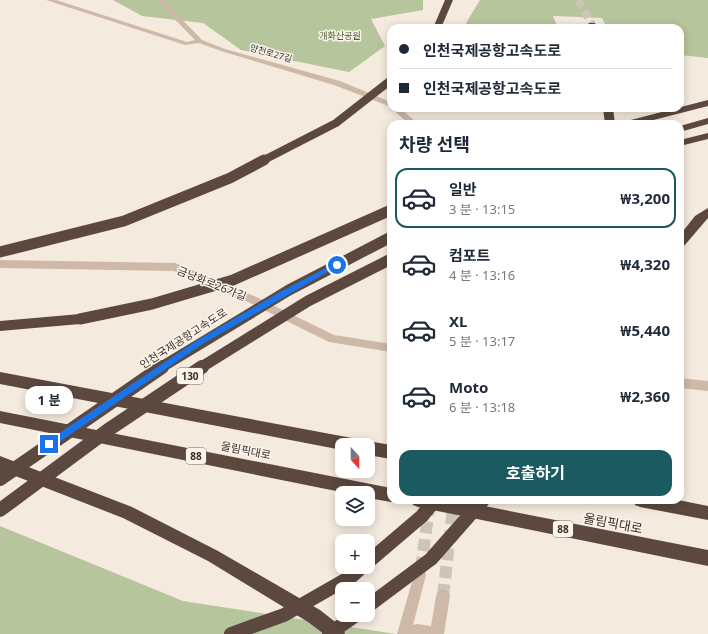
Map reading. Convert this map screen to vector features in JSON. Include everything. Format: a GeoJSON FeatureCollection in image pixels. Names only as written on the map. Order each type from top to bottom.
{"type":"FeatureCollection","features":[{"type":"Feature","properties":{"kind":"highway"},"geometry":{"type":"LineString","coordinates":[[439,24],[449,0]]}},
{"type":"Feature","properties":{"kind":"highway"},"geometry":{"type":"LineString","coordinates":[[0,252],[124,221],[230,178],[336,124],[387,83]]}},
{"type":"Feature","properties":{"kind":"highway"},"geometry":{"type":"LineString","coordinates":[[684,109],[708,103]]}},
{"type":"Feature","properties":{"kind":"highway"},"geometry":{"type":"LineString","coordinates":[[642,120],[673,112]]}},
{"type":"Feature","properties":{"kind":"highway"},"geometry":{"type":"LineString","coordinates":[[684,128],[708,122]]}},
{"type":"Feature","properties":{"kind":"highway"},"geometry":{"type":"LineString","coordinates":[[684,142],[708,136]]}},
{"type":"Feature","properties":{"kind":"highway"},"geometry":{"type":"LineString","coordinates":[[0,326],[80,319],[152,304],[233,280],[387,212]]}},
{"type":"Feature","properties":{"kind":"highway"},"geometry":{"type":"LineString","coordinates":[[684,238],[699,219],[708,212]]}},
{"type":"Feature","properties":{"kind":"highway","name":"인천국제공항고속도로"},"geometry":{"type":"LineString","coordinates":[[0,479],[199,343],[282,293],[387,239]]}},
{"type":"Feature","properties":{"kind":"highway","name":"130"},"geometry":{"type":"LineString","coordinates":[[0,510],[54,468],[189,376],[298,307],[387,261]]}},
{"type":"Feature","properties":{"kind":"highway"},"geometry":{"type":"LineString","coordinates":[[0,378],[335,442]]}},
{"type":"Feature","properties":{"kind":"highway","name":"올림픽대로"},"geometry":{"type":"LineString","coordinates":[[0,417],[387,494]]}},
{"type":"Feature","properties":{"kind":"highway"},"geometry":{"type":"LineString","coordinates":[[375,449],[387,451]]}},
{"type":"Feature","properties":{"kind":"highway"},"geometry":{"type":"LineString","coordinates":[[0,463],[134,516],[213,556],[314,616],[337,634]]}},
{"type":"Feature","properties":{"kind":"highway"},"geometry":{"type":"LineString","coordinates":[[375,556],[422,516],[432,504]]}},
{"type":"Feature","properties":{"kind":"highway","name":"올림픽대로"},"geometry":{"type":"LineString","coordinates":[[438,504],[708,558]]}},
{"type":"Feature","properties":{"kind":"highway"},"geometry":{"type":"LineString","coordinates":[[375,601],[431,559],[479,504]]}},
{"type":"Feature","properties":{"kind":"highway"},"geometry":{"type":"LineString","coordinates":[[661,504],[708,513]]}},
{"type":"Feature","properties":{"kind":"highway"},"geometry":{"type":"LineString","coordinates":[[231,634],[284,615],[354,574]]}},
{"type":"Feature","properties":{"kind":"highway"},"geometry":{"type":"LineString","coordinates":[[329,634],[346,622]]}},
{"type":"Feature","properties":{"kind":"street"},"geometry":{"type":"LineString","coordinates":[[49,0],[187,44],[200,41]]}},
{"type":"Feature","properties":{"kind":"street","name":"양천로27길"},"geometry":{"type":"LineString","coordinates":[[159,0],[200,41],[223,50],[337,83],[387,103]]}},
{"type":"Feature","properties":{"kind":"street"},"geometry":{"type":"LineString","coordinates":[[400,112],[409,120]]}},
{"type":"Feature","properties":{"kind":"street","name":"금낭화로26가길"},"geometry":{"type":"LineString","coordinates":[[0,264],[175,267],[251,299],[333,339],[387,347]]}},
{"type":"Feature","properties":{"kind":"street"},"geometry":{"type":"LineString","coordinates":[[684,383],[708,386]]}},
{"type":"Feature","properties":{"kind":"street"},"geometry":{"type":"LineString","coordinates":[[420,575],[405,634],[417,632],[437,634],[443,596]]}},
{"type":"Feature","properties":{"kind":"green space","name":"개화산공원"},"geometry":{"type":"Polygon","coordinates":[[[113,0],[423,0],[423,10],[371,19],[385,46],[349,72],[241,50],[203,23],[142,16],[113,0]]]}},
{"type":"Feature","properties":{"kind":"green space"},"geometry":{"type":"Polygon","coordinates":[[[480,0],[708,0],[708,58],[684,55],[684,24],[605,24],[602,18],[553,16],[556,24],[466,23],[480,0]]]}},
{"type":"Feature","properties":{"kind":"green space"},"geometry":{"type":"Polygon","coordinates":[[[0,526],[183,601],[396,634],[0,634],[0,526]]]}},
{"type":"Feature","properties":{"kind":"tunnel"},"geometry":{"type":"LineString","coordinates":[[578,0],[591,24]]}},
{"type":"Feature","properties":{"kind":"tunnel"},"geometry":{"type":"LineString","coordinates":[[443,596],[454,504]]}},
{"type":"Feature","properties":{"kind":"tunnel"},"geometry":{"type":"LineString","coordinates":[[421,569],[429,508]]}},
{"type":"Feature","properties":{"kind":"route"},"geometry":{"type":"LineString","coordinates":[[49,444],[199,343],[282,293],[337,265]]}}]}
